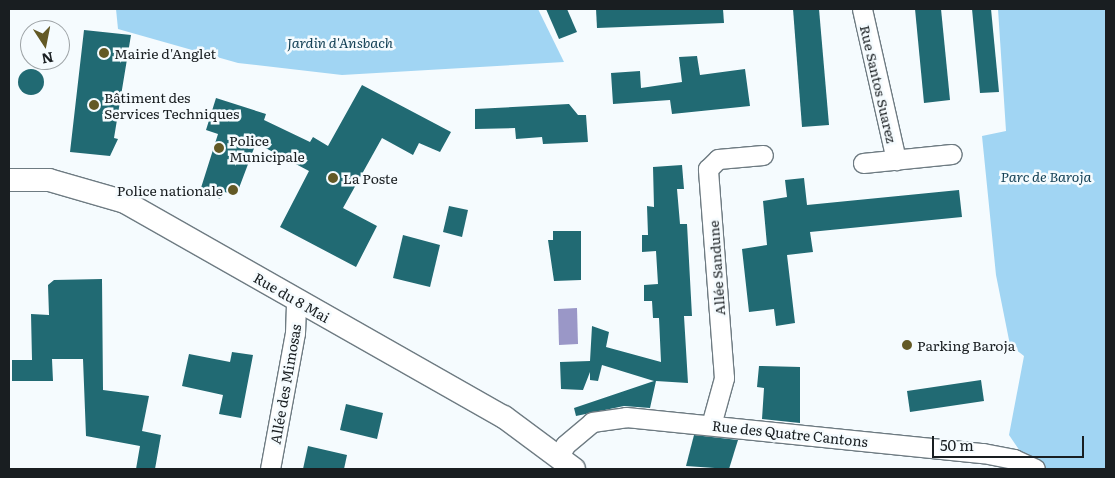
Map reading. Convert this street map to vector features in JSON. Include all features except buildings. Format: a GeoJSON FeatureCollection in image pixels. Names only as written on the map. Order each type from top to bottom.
{"type":"FeatureCollection","features":[{"type":"Feature","properties":{"kind":"street","name":"Rue Santos Suarez"},"geometry":{"type":"LineString","coordinates":[[862,9],[896,160]]}},
{"type":"Feature","properties":{"kind":"street","name":"Rue Santos Suarez"},"geometry":{"type":"LineString","coordinates":[[863,163],[952,154]]}},
{"type":"Feature","properties":{"kind":"street","name":"Allée Sandune"},"geometry":{"type":"LineString","coordinates":[[711,425],[724,378],[708,169],[718,159],[763,155]]}},
{"type":"Feature","properties":{"kind":"street","name":"Rue du 8 Mai"},"geometry":{"type":"LineString","coordinates":[[9,180],[49,180],[125,202],[504,417],[567,463]]}},
{"type":"Feature","properties":{"kind":"street","name":"Allée des Mimosas"},"geometry":{"type":"LineString","coordinates":[[270,469],[295,333],[296,299]]}},
{"type":"Feature","properties":{"kind":"street","name":"Rue des Quatre Cantons"},"geometry":{"type":"LineString","coordinates":[[567,463],[565,444],[592,422],[626,417],[983,453],[1014,459],[1034,469]]}},
{"type":"Feature","properties":{"kind":"green space","name":"Jardin d'Ansbach"},"geometry":{"type":"Polygon","coordinates":[[[116,9],[538,9],[564,62],[342,75],[238,63],[118,29],[116,9]]]}},
{"type":"Feature","properties":{"kind":"green space","name":"Parc de Baroja"},"geometry":{"type":"Polygon","coordinates":[[[998,9],[1106,9],[1106,469],[1047,469],[1022,454],[1009,435],[1024,356],[1010,345],[996,275],[982,136],[1006,131],[998,9]]]}},
{"type":"Feature","properties":{"kind":"shaded area"},"geometry":{"type":"Polygon","coordinates":[[[577,308],[578,344],[559,345],[558,309],[577,308]]]}},
{"type":"Feature","properties":{"kind":"place","name":"Mairie d'Anglet"},"geometry":{"type":"Point","coordinates":[104,53]}},
{"type":"Feature","properties":{"kind":"place","name":"Bâtiment des Services Techniques"},"geometry":{"type":"Point","coordinates":[94,105]}},
{"type":"Feature","properties":{"kind":"place","name":"Police Municipale"},"geometry":{"type":"Point","coordinates":[219,148]}},
{"type":"Feature","properties":{"kind":"place","name":"La Poste"},"geometry":{"type":"Point","coordinates":[333,178]}},
{"type":"Feature","properties":{"kind":"place","name":"Police nationale"},"geometry":{"type":"Point","coordinates":[233,190]}},
{"type":"Feature","properties":{"kind":"place","name":"Parking Baroja"},"geometry":{"type":"Point","coordinates":[907,345]}}]}
